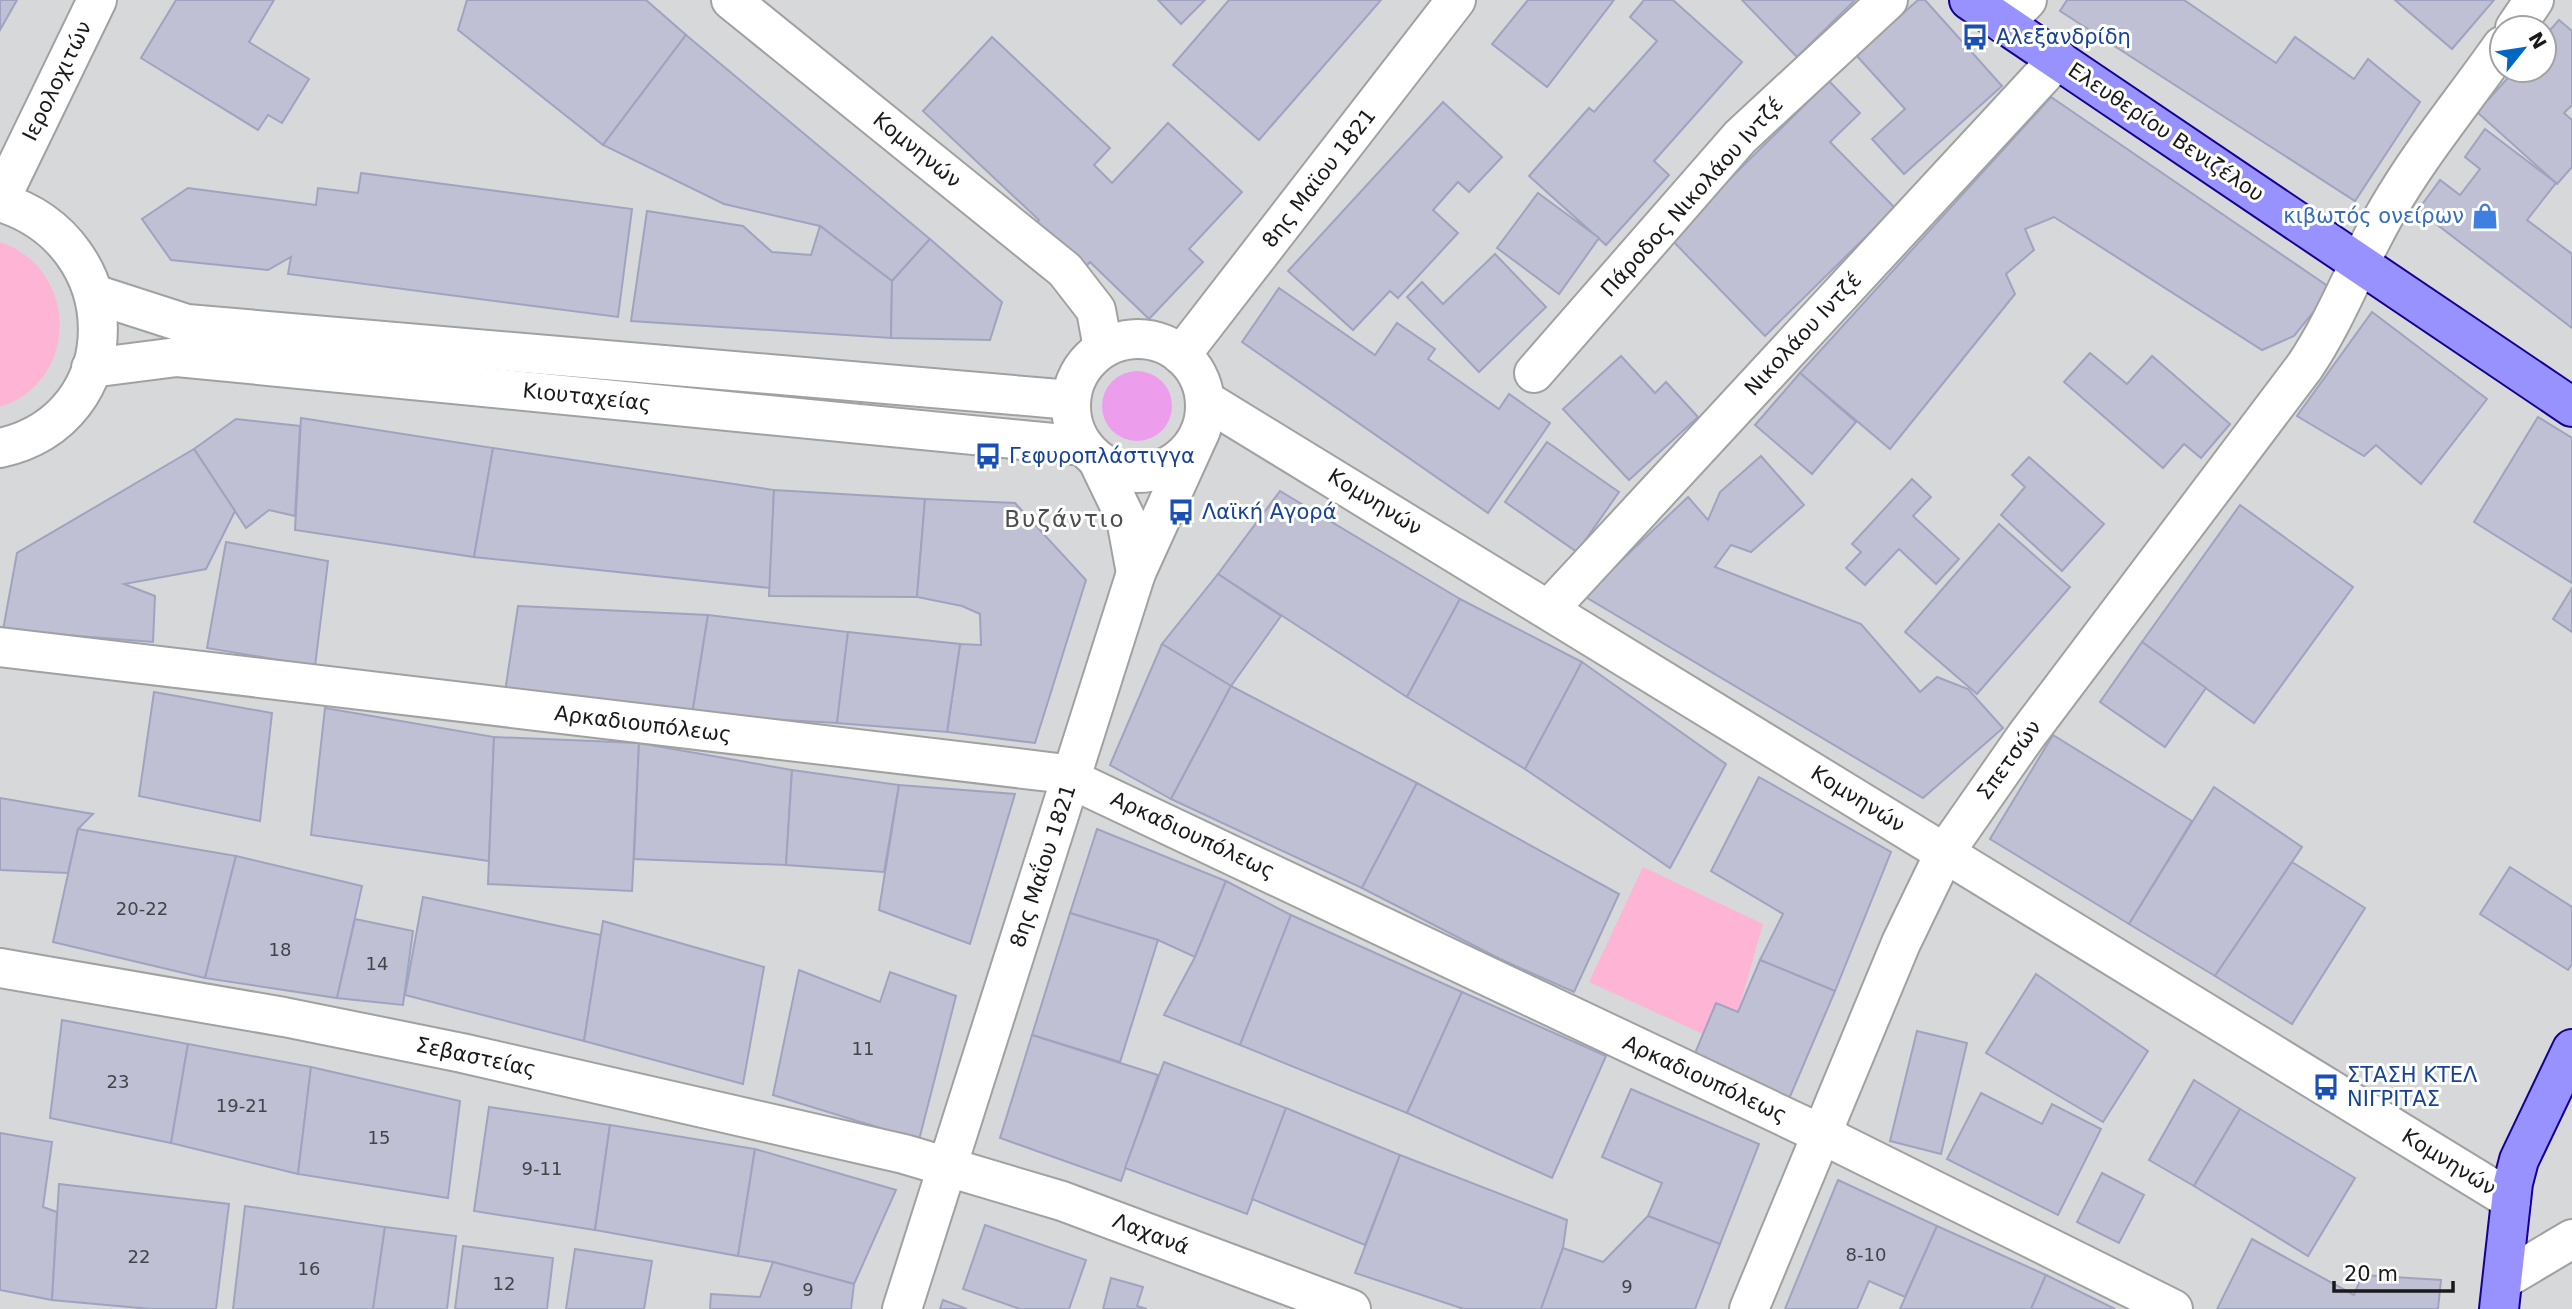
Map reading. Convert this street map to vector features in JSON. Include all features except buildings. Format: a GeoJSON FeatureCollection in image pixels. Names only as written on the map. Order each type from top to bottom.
{"type":"FeatureCollection","features":[{"type":"Feature","properties":{"kind":"main road","name":"Ελευθερίου Βενιζέλου"},"geometry":{"type":"LineString","coordinates":[[1969,0],[2016,12],[2058,59],[2572,407]]}},
{"type":"Feature","properties":{"kind":"main road"},"geometry":{"type":"LineString","coordinates":[[2501,1295],[2511,1200],[2519,1160],[2572,1049]]}},
{"type":"Feature","properties":{"kind":"street","name":"Ιερολοχιτών"},"geometry":{"type":"LineString","coordinates":[[0,201],[97,0]]}},
{"type":"Feature","properties":{"kind":"street","name":"Κομνηνών"},"geometry":{"type":"LineString","coordinates":[[731,0],[1065,270],[1096,310],[1103,348]]}},
{"type":"Feature","properties":{"kind":"street","name":"8ης Μαϊου 1821"},"geometry":{"type":"LineString","coordinates":[[1181,355],[1456,0]]}},
{"type":"Feature","properties":{"kind":"street","name":"Πάροδος Νικολάου Ιντζέ"},"geometry":{"type":"LineString","coordinates":[[1534,373],[1740,137],[1888,0]]}},
{"type":"Feature","properties":{"kind":"street","name":"Νικολάου Ιντζέ"},"geometry":{"type":"LineString","coordinates":[[1549,609],[2058,59]]}},
{"type":"Feature","properties":{"kind":"street","name":"Σπετσών"},"geometry":{"type":"LineString","coordinates":[[1749,1309],[1914,913],[1945,852],[2026,736],[2305,366],[2328,330],[2358,262],[2390,205],[2488,66]]}},
{"type":"Feature","properties":{"kind":"street"},"geometry":{"type":"LineString","coordinates":[[0,201],[29,212],[55,229],[83,265],[94,294],[98,331],[91,368],[76,397],[54,422],[26,440],[0,448]]}},
{"type":"Feature","properties":{"kind":"street","name":"Κιουταχείας"},"geometry":{"type":"LineString","coordinates":[[94,294],[187,324],[1071,400]]}},
{"type":"Feature","properties":{"kind":"street"},"geometry":{"type":"LineString","coordinates":[[1091,453],[1127,472],[1158,470],[1184,455],[1203,415],[1195,371],[1181,355],[1164,344],[1144,339],[1123,340],[1103,348],[1081,370],[1071,400],[1073,422],[1091,453],[1113,486],[1126,519],[1136,573]]}},
{"type":"Feature","properties":{"kind":"street","name":"Κιουταχείας"},"geometry":{"type":"LineString","coordinates":[[91,368],[177,356],[1091,453]]}},
{"type":"Feature","properties":{"kind":"street","name":"Κομνηνών"},"geometry":{"type":"LineString","coordinates":[[1203,415],[1549,609],[2511,1200]]}},
{"type":"Feature","properties":{"kind":"street","name":"8ης Μαΐου 1821"},"geometry":{"type":"LineString","coordinates":[[902,1309],[1136,573],[1203,415]]}},
{"type":"Feature","properties":{"kind":"street","name":"Αρκαδιουπόλεως"},"geometry":{"type":"LineString","coordinates":[[0,647],[1044,770],[1072,777],[1821,1135],[2174,1309]]}},
{"type":"Feature","properties":{"kind":"street","name":"Σεβαστείας"},"geometry":{"type":"LineString","coordinates":[[0,968],[284,1017],[462,1053],[948,1165]]}},
{"type":"Feature","properties":{"kind":"street","name":"Λαχανά"},"geometry":{"type":"LineString","coordinates":[[948,1165],[1062,1200],[1352,1309]]}},
{"type":"Feature","properties":{"kind":"street"},"geometry":{"type":"LineString","coordinates":[[2501,1295],[2572,1239]]}},
{"type":"Feature","properties":{"kind":"shaded area"},"geometry":{"type":"Polygon","coordinates":[[[0,0],[2572,0],[2572,1309],[0,1309],[0,0]]]}},
{"type":"Feature","properties":{"kind":"shaded area"},"geometry":{"type":"Polygon","coordinates":[[[0,242],[26,256],[45,276],[56,299],[60,325],[56,350],[45,374],[26,394],[0,407],[0,242]]]}},
{"type":"Feature","properties":{"kind":"shaded area"},"geometry":{"type":"Polygon","coordinates":[[[1137,371],[1162,381],[1172,406],[1162,431],[1137,441],[1112,431],[1102,406],[1112,381],[1137,371]]]}},
{"type":"Feature","properties":{"kind":"shaded area"},"geometry":{"type":"Polygon","coordinates":[[[1643,867],[1763,924],[1738,1012],[1716,1003],[1703,1034],[1589,982],[1643,867]]]}},
{"type":"Feature","properties":{"kind":"place","name":"Αλεξανδρίδη"},"geometry":{"type":"Point","coordinates":[1975,37]}},
{"type":"Feature","properties":{"kind":"place","name":"κιβωτός ονείρων"},"geometry":{"type":"Point","coordinates":[2485,216]}},
{"type":"Feature","properties":{"kind":"place","name":"Γεφυροπλάστιγγα"},"geometry":{"type":"Point","coordinates":[988,456]}},
{"type":"Feature","properties":{"kind":"place","name":"Λαϊκή Αγορά"},"geometry":{"type":"Point","coordinates":[1181,512]}},
{"type":"Feature","properties":{"kind":"place","name":"ΣΤΑΣΗ ΚΤΕΛ ΝΙΓΡΙΤΑΣ"},"geometry":{"type":"Point","coordinates":[2326,1087]}},
{"type":"Feature","properties":{"kind":"district","name":"Βυζάντιο"},"geometry":{"type":"Point","coordinates":[1065,519]}}]}
